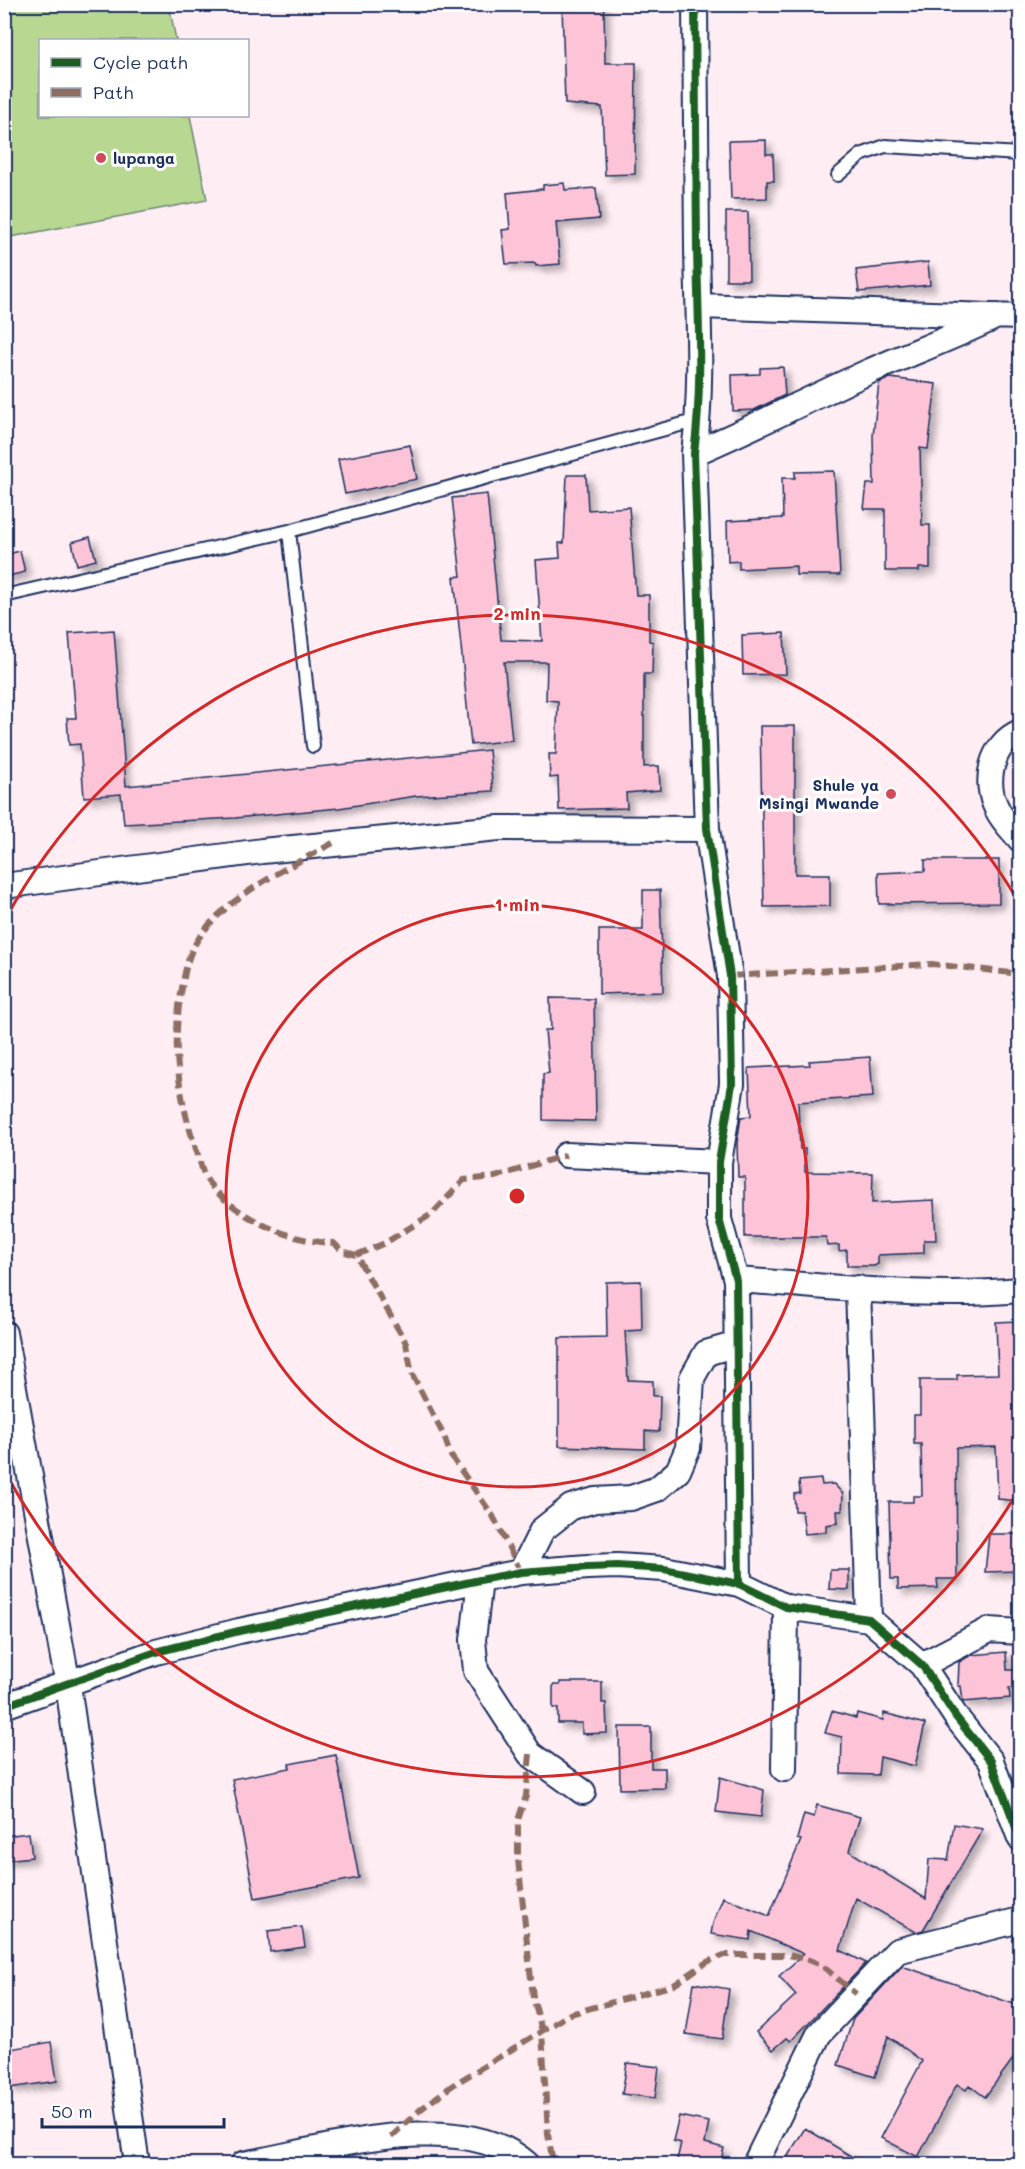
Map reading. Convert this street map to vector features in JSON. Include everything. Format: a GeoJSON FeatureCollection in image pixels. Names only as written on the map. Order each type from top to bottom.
{"type":"FeatureCollection","features":[{"type":"Feature","properties":{"kind":"street"},"geometry":{"type":"LineString","coordinates":[[695,4],[697,251],[700,306],[698,420],[694,453],[707,829],[730,976],[732,1084],[719,1162],[719,1219],[736,1280],[739,1584]]}},
{"type":"Feature","properties":{"kind":"street"},"geometry":{"type":"LineString","coordinates":[[700,306],[1009,316]]}},
{"type":"Feature","properties":{"kind":"street"},"geometry":{"type":"LineString","coordinates":[[694,453],[762,424],[871,370],[1009,316]]}},
{"type":"Feature","properties":{"kind":"street"},"geometry":{"type":"LineString","coordinates":[[1020,732],[1002,744],[994,756],[990,784],[996,808],[1020,839]]}},
{"type":"Feature","properties":{"kind":"street"},"geometry":{"type":"LineString","coordinates":[[4,886],[262,851],[488,829],[707,829]]}},
{"type":"Feature","properties":{"kind":"street"},"geometry":{"type":"LineString","coordinates":[[566,1155],[719,1162]]}},
{"type":"Feature","properties":{"kind":"street"},"geometry":{"type":"LineString","coordinates":[[736,1280],[976,1294],[1020,1290]]}},
{"type":"Feature","properties":{"kind":"street"},"geometry":{"type":"LineString","coordinates":[[858,1288],[869,1619]]}},
{"type":"Feature","properties":{"kind":"street"},"geometry":{"type":"LineString","coordinates":[[4,1333],[68,1685],[137,2164]]}},
{"type":"Feature","properties":{"kind":"street"},"geometry":{"type":"LineString","coordinates":[[521,1572],[542,1530],[571,1507],[595,1500],[631,1498],[657,1489],[678,1471],[688,1448],[692,1378],[706,1353],[737,1344]]}},
{"type":"Feature","properties":{"kind":"street"},"geometry":{"type":"LineString","coordinates":[[4,1706],[156,1652],[239,1631],[521,1572],[617,1566],[696,1574],[739,1584],[786,1607],[869,1619],[922,1665],[957,1717],[992,1761],[1020,1838]]}},
{"type":"Feature","properties":{"kind":"street"},"geometry":{"type":"LineString","coordinates":[[480,1580],[473,1640],[476,1671],[531,1754],[551,1771],[583,1792]]}},
{"type":"Feature","properties":{"kind":"street"},"geometry":{"type":"LineString","coordinates":[[784,1769],[786,1607]]}},
{"type":"Feature","properties":{"kind":"street"},"geometry":{"type":"LineString","coordinates":[[922,1665],[989,1630],[1020,1632]]}},
{"type":"Feature","properties":{"kind":"street"},"geometry":{"type":"LineString","coordinates":[[755,2164],[819,2034],[897,1951],[1020,1920]]}},
{"type":"Feature","properties":{"kind":"street"},"geometry":{"type":"LineString","coordinates":[[243,2164],[391,2137],[430,2134],[475,2138],[512,2152],[527,2164]]}},
{"type":"Feature","properties":{"kind":"lane"},"geometry":{"type":"LineString","coordinates":[[838,175],[861,155],[885,146],[1020,154]]}},
{"type":"Feature","properties":{"kind":"lane"},"geometry":{"type":"LineString","coordinates":[[4,596],[289,531],[698,420]]}},
{"type":"Feature","properties":{"kind":"lane"},"geometry":{"type":"LineString","coordinates":[[289,531],[313,746]]}},
{"type":"Feature","properties":{"kind":"green space","name":"lupanga"},"geometry":{"type":"Polygon","coordinates":[[[5,4],[169,5],[176,39],[39,39],[39,117],[190,117],[207,200],[5,238],[5,4]]]}},
{"type":"Feature","properties":{"kind":"building"},"geometry":{"type":"Polygon","coordinates":[[[562,4],[604,4],[605,63],[636,63],[635,174],[605,175],[602,107],[565,104],[562,4]]]}},
{"type":"Feature","properties":{"kind":"building"},"geometry":{"type":"Polygon","coordinates":[[[766,140],[766,154],[773,154],[774,181],[767,181],[767,198],[731,199],[729,141],[766,140]]]}},
{"type":"Feature","properties":{"kind":"building"},"geometry":{"type":"Polygon","coordinates":[[[564,183],[565,190],[596,188],[599,219],[556,223],[560,264],[536,266],[535,263],[506,264],[502,230],[510,229],[507,193],[543,189],[543,185],[564,183]]]}},
{"type":"Feature","properties":{"kind":"building"},"geometry":{"type":"Polygon","coordinates":[[[726,212],[748,212],[749,280],[726,280],[726,212]]]}},
{"type":"Feature","properties":{"kind":"building"},"geometry":{"type":"Polygon","coordinates":[[[928,262],[930,285],[859,292],[856,270],[928,262]]]}},
{"type":"Feature","properties":{"kind":"building"},"geometry":{"type":"Polygon","coordinates":[[[783,367],[785,395],[754,410],[733,411],[732,375],[760,374],[760,368],[783,367]]]}},
{"type":"Feature","properties":{"kind":"building"},"geometry":{"type":"Polygon","coordinates":[[[890,378],[936,384],[928,449],[920,448],[922,525],[930,525],[930,568],[919,568],[919,571],[885,571],[885,509],[864,509],[867,484],[874,484],[873,436],[879,383],[890,378]]]}},
{"type":"Feature","properties":{"kind":"building"},"geometry":{"type":"Polygon","coordinates":[[[410,445],[417,479],[345,494],[338,459],[410,445]]]}},
{"type":"Feature","properties":{"kind":"building"},"geometry":{"type":"Polygon","coordinates":[[[834,471],[840,575],[796,575],[796,566],[739,569],[739,561],[728,562],[727,521],[783,518],[782,478],[795,478],[795,472],[834,471]]]}},
{"type":"Feature","properties":{"kind":"building"},"geometry":{"type":"Polygon","coordinates":[[[567,475],[586,475],[588,510],[629,507],[636,595],[649,595],[649,641],[653,642],[652,674],[644,674],[644,767],[659,766],[660,790],[626,793],[627,808],[559,810],[558,777],[550,778],[549,754],[556,754],[558,701],[546,700],[547,662],[504,662],[512,740],[471,745],[454,577],[461,576],[452,498],[487,494],[501,640],[542,641],[536,560],[560,558],[559,543],[564,543],[567,475]]]}},
{"type":"Feature","properties":{"kind":"building"},"geometry":{"type":"Polygon","coordinates":[[[90,537],[96,560],[77,565],[72,542],[90,537]]]}},
{"type":"Feature","properties":{"kind":"building"},"geometry":{"type":"Polygon","coordinates":[[[20,551],[25,572],[4,577],[4,555],[20,551]]]}},
{"type":"Feature","properties":{"kind":"building"},"geometry":{"type":"Polygon","coordinates":[[[114,630],[126,786],[489,750],[493,791],[416,796],[339,808],[235,818],[124,824],[121,794],[84,797],[80,744],[69,745],[67,718],[76,718],[69,633],[114,630]]]}},
{"type":"Feature","properties":{"kind":"building"},"geometry":{"type":"Polygon","coordinates":[[[784,633],[786,674],[743,675],[742,635],[784,633]]]}},
{"type":"Feature","properties":{"kind":"building"},"geometry":{"type":"Polygon","coordinates":[[[760,726],[795,726],[795,874],[830,874],[830,906],[764,907],[760,726]]]}},
{"type":"Feature","properties":{"kind":"building"},"geometry":{"type":"Polygon","coordinates":[[[925,860],[999,860],[999,903],[879,904],[878,873],[925,871],[925,860]]]}},
{"type":"Feature","properties":{"kind":"building"},"geometry":{"type":"Polygon","coordinates":[[[643,890],[660,890],[663,992],[599,994],[599,930],[643,930],[643,890]]]}},
{"type":"Feature","properties":{"kind":"building"},"geometry":{"type":"Polygon","coordinates":[[[550,998],[594,999],[596,1121],[543,1120],[543,1074],[549,1073],[545,1030],[551,1030],[550,998]]]}},
{"type":"Feature","properties":{"kind":"building"},"geometry":{"type":"Polygon","coordinates":[[[870,1057],[873,1097],[798,1102],[800,1149],[805,1149],[805,1172],[873,1173],[872,1203],[934,1200],[936,1240],[924,1240],[924,1253],[878,1255],[878,1264],[874,1266],[847,1266],[847,1250],[839,1251],[839,1245],[827,1246],[826,1237],[745,1237],[745,1177],[738,1177],[737,1143],[741,1117],[751,1116],[749,1068],[810,1065],[809,1061],[870,1057]]]}},
{"type":"Feature","properties":{"kind":"building"},"geometry":{"type":"Polygon","coordinates":[[[641,1281],[642,1330],[625,1331],[628,1380],[653,1381],[653,1396],[660,1396],[659,1432],[645,1431],[645,1449],[559,1446],[559,1338],[607,1337],[606,1282],[641,1281]]]}},
{"type":"Feature","properties":{"kind":"building"},"geometry":{"type":"Polygon","coordinates":[[[1020,1321],[1020,1501],[998,1499],[996,1447],[956,1448],[957,1579],[937,1579],[938,1588],[898,1589],[898,1579],[891,1579],[889,1502],[913,1502],[913,1496],[922,1496],[921,1444],[914,1444],[914,1415],[920,1415],[920,1380],[957,1380],[957,1375],[998,1374],[996,1322],[1020,1321]]]}},
{"type":"Feature","properties":{"kind":"building"},"geometry":{"type":"Polygon","coordinates":[[[821,1479],[822,1485],[834,1484],[843,1494],[842,1511],[837,1511],[838,1523],[826,1525],[826,1532],[805,1534],[802,1511],[795,1511],[794,1494],[800,1493],[799,1481],[821,1479]]]}},
{"type":"Feature","properties":{"kind":"building"},"geometry":{"type":"Polygon","coordinates":[[[989,1534],[1020,1534],[1020,1571],[985,1572],[989,1534]]]}},
{"type":"Feature","properties":{"kind":"building"},"geometry":{"type":"Polygon","coordinates":[[[830,1570],[849,1570],[849,1590],[829,1589],[830,1570]]]}},
{"type":"Feature","properties":{"kind":"building"},"geometry":{"type":"Polygon","coordinates":[[[1006,1652],[1007,1670],[1020,1670],[1020,1688],[1009,1688],[1010,1698],[963,1702],[961,1686],[958,1686],[959,1662],[971,1655],[1006,1652]]]}},
{"type":"Feature","properties":{"kind":"building"},"geometry":{"type":"Polygon","coordinates":[[[560,1682],[602,1682],[602,1703],[606,1703],[607,1733],[582,1734],[582,1723],[558,1723],[558,1708],[553,1708],[553,1685],[560,1685],[560,1682]]]}},
{"type":"Feature","properties":{"kind":"building"},"geometry":{"type":"Polygon","coordinates":[[[832,1711],[856,1718],[857,1713],[883,1720],[884,1713],[925,1724],[915,1766],[880,1757],[878,1775],[841,1774],[842,1737],[825,1733],[832,1711]]]}},
{"type":"Feature","properties":{"kind":"building"},"geometry":{"type":"Polygon","coordinates":[[[619,1727],[651,1727],[651,1768],[665,1768],[665,1788],[620,1789],[619,1727]]]}},
{"type":"Feature","properties":{"kind":"building"},"geometry":{"type":"Polygon","coordinates":[[[336,1755],[359,1878],[255,1898],[232,1779],[290,1768],[289,1764],[336,1755]]]}},
{"type":"Feature","properties":{"kind":"building"},"geometry":{"type":"Polygon","coordinates":[[[720,1777],[764,1790],[761,1817],[716,1812],[720,1777]]]}},
{"type":"Feature","properties":{"kind":"building"},"geometry":{"type":"Polygon","coordinates":[[[817,1805],[860,1817],[849,1851],[926,1899],[929,1859],[948,1860],[954,1824],[983,1829],[923,1930],[916,1932],[856,1898],[840,1950],[866,1963],[791,2041],[787,2038],[773,2050],[756,2032],[796,1995],[779,1976],[804,1954],[751,1931],[750,1940],[711,1934],[723,1897],[769,1916],[801,1840],[797,1839],[804,1814],[814,1817],[817,1805]]]}},
{"type":"Feature","properties":{"kind":"building"},"geometry":{"type":"Polygon","coordinates":[[[29,1833],[32,1857],[4,1860],[4,1836],[29,1833]]]}},
{"type":"Feature","properties":{"kind":"building"},"geometry":{"type":"Polygon","coordinates":[[[302,1927],[305,1947],[270,1952],[268,1931],[302,1927]]]}},
{"type":"Feature","properties":{"kind":"building"},"geometry":{"type":"Polygon","coordinates":[[[902,1966],[1020,2006],[1020,2063],[1013,2059],[985,2097],[969,2085],[966,2090],[957,2084],[918,2157],[881,2138],[922,2061],[888,2036],[875,2077],[838,2065],[853,2019],[902,1966]]]}},
{"type":"Feature","properties":{"kind":"building"},"geometry":{"type":"Polygon","coordinates":[[[694,1983],[729,1989],[722,2039],[686,2034],[694,1983]]]}},
{"type":"Feature","properties":{"kind":"building"},"geometry":{"type":"Polygon","coordinates":[[[51,2042],[57,2081],[10,2088],[4,2050],[51,2042]]]}},
{"type":"Feature","properties":{"kind":"building"},"geometry":{"type":"Polygon","coordinates":[[[627,2063],[659,2067],[655,2098],[622,2094],[627,2063]]]}},
{"type":"Feature","properties":{"kind":"building"},"geometry":{"type":"Polygon","coordinates":[[[679,2116],[709,2122],[705,2143],[724,2148],[720,2164],[676,2164],[681,2143],[673,2141],[679,2116]]]}},
{"type":"Feature","properties":{"kind":"building"},"geometry":{"type":"Polygon","coordinates":[[[805,2128],[864,2164],[783,2164],[805,2128]]]}},
{"type":"Feature","properties":{"kind":"marked path"},"geometry":{"type":"LineString","coordinates":[[333,843],[277,873],[240,897],[209,925],[194,946],[184,975],[177,1029],[178,1070],[190,1129],[209,1183],[234,1207],[282,1233],[317,1242],[334,1243],[342,1251],[356,1255],[406,1343],[412,1374],[444,1436],[451,1456],[493,1516],[521,1572]]}},
{"type":"Feature","properties":{"kind":"marked path"},"geometry":{"type":"LineString","coordinates":[[730,976],[932,964],[1020,974]]}},
{"type":"Feature","properties":{"kind":"marked path"},"geometry":{"type":"LineString","coordinates":[[356,1255],[385,1243],[432,1214],[464,1180],[495,1177],[566,1155]]}},
{"type":"Feature","properties":{"kind":"marked path"},"geometry":{"type":"LineString","coordinates":[[530,1754],[526,1796],[518,1820],[518,1860],[533,1997],[542,2031],[548,2134],[553,2164]]}},
{"type":"Feature","properties":{"kind":"marked path"},"geometry":{"type":"LineString","coordinates":[[391,2137],[421,2109],[453,2085],[570,2014],[674,1985],[707,1962],[724,1955],[789,1955],[809,1960],[821,1965],[856,1994]]}},
{"type":"Feature","properties":{"kind":"cycle path"},"geometry":{"type":"LineString","coordinates":[[695,4],[699,350],[694,453],[707,829],[730,976],[732,1084],[719,1162],[719,1219],[736,1280],[739,1584]]}},
{"type":"Feature","properties":{"kind":"cycle path"},"geometry":{"type":"LineString","coordinates":[[4,1706],[156,1652],[239,1631],[480,1580],[521,1572],[588,1567],[664,1569],[739,1584],[786,1607],[869,1619],[922,1665],[956,1717],[991,1761],[1020,1838]]}},
{"type":"Feature","properties":{"kind":"place","name":"lupanga"},"geometry":{"type":"Point","coordinates":[101,158]}},
{"type":"Feature","properties":{"kind":"place","name":"Shule ya Msingi Mwande"},"geometry":{"type":"Point","coordinates":[891,794]}}]}
